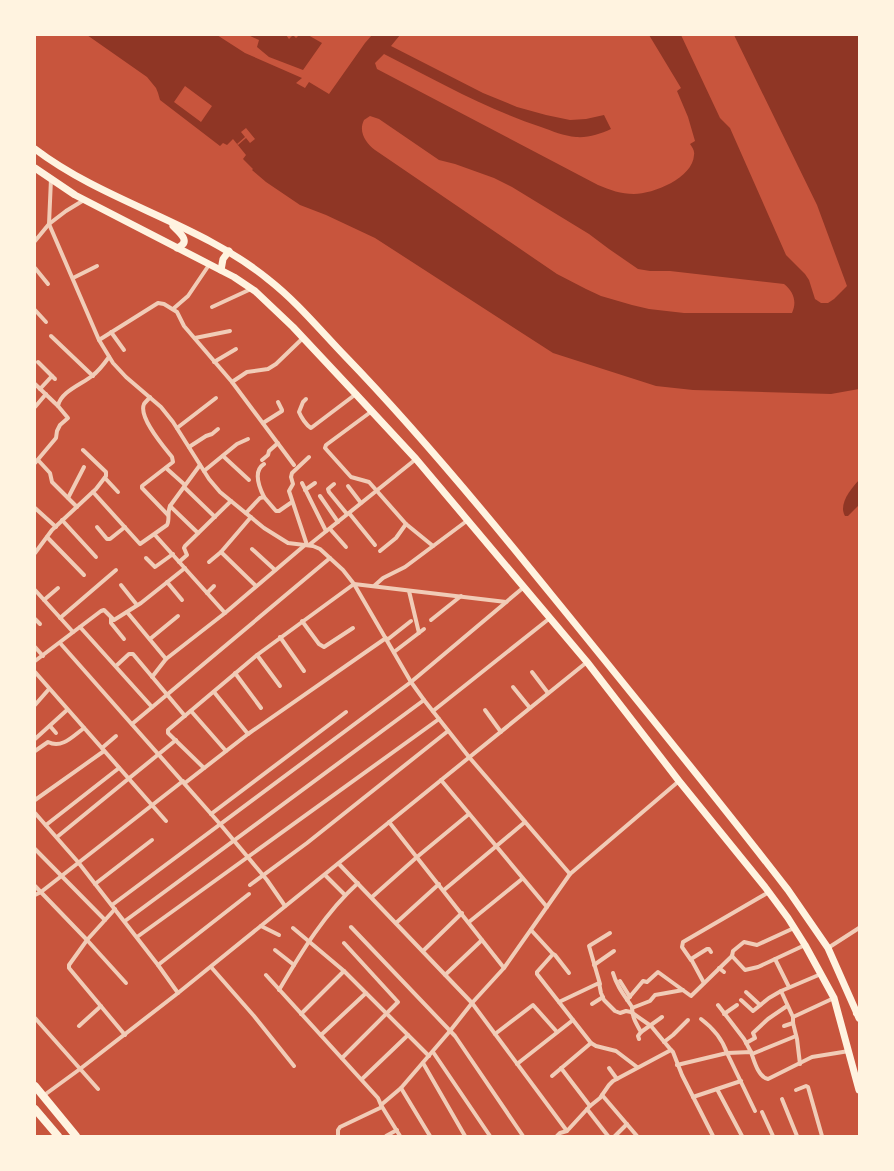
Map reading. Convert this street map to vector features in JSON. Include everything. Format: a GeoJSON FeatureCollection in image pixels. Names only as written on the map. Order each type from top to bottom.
{"type":"FeatureCollection","features":[{"type":"Feature","properties":{"kind":"highway"},"geometry":{"type":"LineString","coordinates":[[35,1086],[76,1136]]}},
{"type":"Feature","properties":{"kind":"highway"},"geometry":{"type":"LineString","coordinates":[[35,1109],[58,1136]]}},
{"type":"Feature","properties":{"kind":"main road"},"geometry":{"type":"LineString","coordinates":[[35,149],[54,163],[72,173],[229,251],[254,268],[287,296],[384,396],[432,449],[759,852],[788,890],[828,948],[858,1015]]}},
{"type":"Feature","properties":{"kind":"main road"},"geometry":{"type":"LineString","coordinates":[[35,168],[84,200],[221,270],[251,289],[273,308],[303,338],[416,459],[587,662],[769,892],[805,945],[834,998],[859,1090]]}},
{"type":"Feature","properties":{"kind":"main road"},"geometry":{"type":"LineString","coordinates":[[168,221],[184,237],[182,246],[177,248]]}},
{"type":"Feature","properties":{"kind":"main road"},"geometry":{"type":"LineString","coordinates":[[221,270],[223,259],[229,251]]}},
{"type":"Feature","properties":{"kind":"street"},"geometry":{"type":"LineString","coordinates":[[51,179],[49,224],[109,358],[126,377],[161,407],[177,428],[200,466],[217,488],[231,501],[264,528],[288,543],[307,545],[320,550],[330,558],[354,584],[411,682],[424,700],[469,757],[570,874]]}},
{"type":"Feature","properties":{"kind":"street"},"geometry":{"type":"LineString","coordinates":[[35,241],[49,224],[84,200]]}},
{"type":"Feature","properties":{"kind":"street"},"geometry":{"type":"LineString","coordinates":[[173,309],[188,296],[209,265]]}},
{"type":"Feature","properties":{"kind":"street"},"geometry":{"type":"LineString","coordinates":[[73,278],[97,266]]}},
{"type":"Feature","properties":{"kind":"street"},"geometry":{"type":"LineString","coordinates":[[35,268],[48,284]]}},
{"type":"Feature","properties":{"kind":"street"},"geometry":{"type":"LineString","coordinates":[[212,307],[251,289]]}},
{"type":"Feature","properties":{"kind":"street"},"geometry":{"type":"LineString","coordinates":[[100,340],[158,303],[164,304],[173,309],[177,312],[184,326],[232,382],[294,465]]}},
{"type":"Feature","properties":{"kind":"street"},"geometry":{"type":"LineString","coordinates":[[35,310],[46,322]]}},
{"type":"Feature","properties":{"kind":"street"},"geometry":{"type":"LineString","coordinates":[[194,338],[230,331]]}},
{"type":"Feature","properties":{"kind":"street"},"geometry":{"type":"LineString","coordinates":[[111,332],[124,350]]}},
{"type":"Feature","properties":{"kind":"street"},"geometry":{"type":"LineString","coordinates":[[51,336],[92,376]]}},
{"type":"Feature","properties":{"kind":"street"},"geometry":{"type":"LineString","coordinates":[[232,382],[247,372],[268,369],[276,364],[303,338]]}},
{"type":"Feature","properties":{"kind":"street"},"geometry":{"type":"LineString","coordinates":[[214,362],[236,349]]}},
{"type":"Feature","properties":{"kind":"street"},"geometry":{"type":"LineString","coordinates":[[58,406],[59,402],[70,390],[92,376],[109,358]]}},
{"type":"Feature","properties":{"kind":"street"},"geometry":{"type":"LineString","coordinates":[[38,362],[54,378],[40,389]]}},
{"type":"Feature","properties":{"kind":"street"},"geometry":{"type":"LineString","coordinates":[[35,384],[68,418],[60,425],[56,438],[36,462],[50,473],[52,482],[77,507]]}},
{"type":"Feature","properties":{"kind":"street"},"geometry":{"type":"LineString","coordinates":[[35,407],[46,394]]}},
{"type":"Feature","properties":{"kind":"street"},"geometry":{"type":"LineString","coordinates":[[306,399],[303,402],[299,412],[300,416],[311,428],[356,394]]}},
{"type":"Feature","properties":{"kind":"street"},"geometry":{"type":"LineString","coordinates":[[150,397],[144,405],[143,414],[173,459],[172,464],[142,486],[142,489],[168,515]]}},
{"type":"Feature","properties":{"kind":"street"},"geometry":{"type":"LineString","coordinates":[[177,428],[216,398]]}},
{"type":"Feature","properties":{"kind":"street"},"geometry":{"type":"LineString","coordinates":[[263,423],[282,411],[278,402]]}},
{"type":"Feature","properties":{"kind":"street"},"geometry":{"type":"LineString","coordinates":[[372,411],[325,446],[325,448],[351,477],[369,482],[406,524],[433,546]]}},
{"type":"Feature","properties":{"kind":"street"},"geometry":{"type":"LineString","coordinates":[[189,447],[218,429]]}},
{"type":"Feature","properties":{"kind":"street"},"geometry":{"type":"LineString","coordinates":[[204,471],[240,442],[248,439]]}},
{"type":"Feature","properties":{"kind":"street"},"geometry":{"type":"LineString","coordinates":[[278,443],[269,451],[259,468],[259,486],[264,497],[276,511],[279,511],[292,502]]}},
{"type":"Feature","properties":{"kind":"street"},"geometry":{"type":"LineString","coordinates":[[36,551],[62,520],[93,492],[105,478],[106,472],[83,450]]}},
{"type":"Feature","properties":{"kind":"street"},"geometry":{"type":"LineString","coordinates":[[223,456],[249,480]]}},
{"type":"Feature","properties":{"kind":"street"},"geometry":{"type":"LineString","coordinates":[[307,545],[289,490],[293,484],[291,475],[310,457]]}},
{"type":"Feature","properties":{"kind":"street"},"geometry":{"type":"LineString","coordinates":[[152,677],[166,659],[225,613],[275,570],[328,530],[416,459]]}},
{"type":"Feature","properties":{"kind":"street"},"geometry":{"type":"LineString","coordinates":[[93,492],[140,544],[155,535],[169,523],[168,515],[170,506],[200,466]]}},
{"type":"Feature","properties":{"kind":"street"},"geometry":{"type":"LineString","coordinates":[[68,498],[84,467]]}},
{"type":"Feature","properties":{"kind":"street"},"geometry":{"type":"LineString","coordinates":[[166,468],[215,516]]}},
{"type":"Feature","properties":{"kind":"street"},"geometry":{"type":"LineString","coordinates":[[105,478],[118,492]]}},
{"type":"Feature","properties":{"kind":"street"},"geometry":{"type":"LineString","coordinates":[[302,483],[328,530],[346,547]]}},
{"type":"Feature","properties":{"kind":"street"},"geometry":{"type":"LineString","coordinates":[[305,490],[315,483]]}},
{"type":"Feature","properties":{"kind":"street"},"geometry":{"type":"LineString","coordinates":[[334,484],[328,489],[329,492],[375,545]]}},
{"type":"Feature","properties":{"kind":"street"},"geometry":{"type":"LineString","coordinates":[[348,486],[361,504]]}},
{"type":"Feature","properties":{"kind":"street"},"geometry":{"type":"LineString","coordinates":[[320,496],[338,522]]}},
{"type":"Feature","properties":{"kind":"street"},"geometry":{"type":"LineString","coordinates":[[246,513],[260,498],[264,497]]}},
{"type":"Feature","properties":{"kind":"street"},"geometry":{"type":"LineString","coordinates":[[179,562],[187,555],[184,548],[185,546],[231,501]]}},
{"type":"Feature","properties":{"kind":"street"},"geometry":{"type":"LineString","coordinates":[[170,506],[198,533]]}},
{"type":"Feature","properties":{"kind":"street"},"geometry":{"type":"LineString","coordinates":[[35,508],[56,527]]}},
{"type":"Feature","properties":{"kind":"street"},"geometry":{"type":"LineString","coordinates":[[209,562],[222,552],[251,517]]}},
{"type":"Feature","properties":{"kind":"street"},"geometry":{"type":"LineString","coordinates":[[62,520],[96,557]]}},
{"type":"Feature","properties":{"kind":"street"},"geometry":{"type":"LineString","coordinates":[[374,586],[383,578],[405,567],[468,520]]}},
{"type":"Feature","properties":{"kind":"street"},"geometry":{"type":"LineString","coordinates":[[380,552],[396,538],[406,524]]}},
{"type":"Feature","properties":{"kind":"street"},"geometry":{"type":"LineString","coordinates":[[97,527],[107,539],[110,540],[125,527]]}},
{"type":"Feature","properties":{"kind":"street"},"geometry":{"type":"LineString","coordinates":[[155,535],[225,613]]}},
{"type":"Feature","properties":{"kind":"street"},"geometry":{"type":"LineString","coordinates":[[47,537],[84,575]]}},
{"type":"Feature","properties":{"kind":"street"},"geometry":{"type":"LineString","coordinates":[[252,549],[275,570]]}},
{"type":"Feature","properties":{"kind":"street"},"geometry":{"type":"LineString","coordinates":[[222,552],[256,586]]}},
{"type":"Feature","properties":{"kind":"street"},"geometry":{"type":"LineString","coordinates":[[146,558],[155,567],[173,554]]}},
{"type":"Feature","properties":{"kind":"street"},"geometry":{"type":"LineString","coordinates":[[132,724],[330,558]]}},
{"type":"Feature","properties":{"kind":"street"},"geometry":{"type":"LineString","coordinates":[[35,661],[102,610],[114,620],[137,605],[185,568]]}},
{"type":"Feature","properties":{"kind":"street"},"geometry":{"type":"LineString","coordinates":[[60,618],[116,570]]}},
{"type":"Feature","properties":{"kind":"street"},"geometry":{"type":"LineString","coordinates":[[167,582],[182,600]]}},
{"type":"Feature","properties":{"kind":"street"},"geometry":{"type":"LineString","coordinates":[[204,768],[168,732],[257,655],[354,584],[506,602]]}},
{"type":"Feature","properties":{"kind":"street"},"geometry":{"type":"LineString","coordinates":[[121,585],[137,605]]}},
{"type":"Feature","properties":{"kind":"street"},"geometry":{"type":"LineString","coordinates":[[207,593],[214,586]]}},
{"type":"Feature","properties":{"kind":"street"},"geometry":{"type":"LineString","coordinates":[[112,905],[411,682],[524,587]]}},
{"type":"Feature","properties":{"kind":"street"},"geometry":{"type":"LineString","coordinates":[[44,600],[58,588]]}},
{"type":"Feature","properties":{"kind":"street"},"geometry":{"type":"LineString","coordinates":[[35,590],[74,632]]}},
{"type":"Feature","properties":{"kind":"street"},"geometry":{"type":"LineString","coordinates":[[409,591],[419,633]]}},
{"type":"Feature","properties":{"kind":"street"},"geometry":{"type":"LineString","coordinates":[[431,620],[462,596]]}},
{"type":"Feature","properties":{"kind":"street"},"geometry":{"type":"LineString","coordinates":[[127,612],[166,659]]}},
{"type":"Feature","properties":{"kind":"street"},"geometry":{"type":"LineString","coordinates":[[150,639],[178,616]]}},
{"type":"Feature","properties":{"kind":"street"},"geometry":{"type":"LineString","coordinates":[[111,618],[111,623],[124,639]]}},
{"type":"Feature","properties":{"kind":"street"},"geometry":{"type":"LineString","coordinates":[[433,711],[550,618]]}},
{"type":"Feature","properties":{"kind":"street"},"geometry":{"type":"LineString","coordinates":[[35,619],[40,624]]}},
{"type":"Feature","properties":{"kind":"street"},"geometry":{"type":"LineString","coordinates":[[302,621],[319,644],[324,647],[353,628]]}},
{"type":"Feature","properties":{"kind":"street"},"geometry":{"type":"LineString","coordinates":[[35,895],[41,892],[152,805],[248,734],[411,621]]}},
{"type":"Feature","properties":{"kind":"street"},"geometry":{"type":"LineString","coordinates":[[80,627],[152,707]]}},
{"type":"Feature","properties":{"kind":"street"},"geometry":{"type":"LineString","coordinates":[[394,652],[424,629]]}},
{"type":"Feature","properties":{"kind":"street"},"geometry":{"type":"LineString","coordinates":[[280,637],[304,671]]}},
{"type":"Feature","properties":{"kind":"street"},"geometry":{"type":"LineString","coordinates":[[60,643],[235,841],[263,875],[285,906]]}},
{"type":"Feature","properties":{"kind":"street"},"geometry":{"type":"LineString","coordinates":[[35,647],[43,656]]}},
{"type":"Feature","properties":{"kind":"street"},"geometry":{"type":"LineString","coordinates":[[116,666],[131,653],[134,655],[185,716]]}},
{"type":"Feature","properties":{"kind":"street"},"geometry":{"type":"LineString","coordinates":[[257,655],[280,686]]}},
{"type":"Feature","properties":{"kind":"street"},"geometry":{"type":"LineString","coordinates":[[43,1096],[125,1035],[211,967],[587,662]]}},
{"type":"Feature","properties":{"kind":"street"},"geometry":{"type":"LineString","coordinates":[[35,672],[166,821]]}},
{"type":"Feature","properties":{"kind":"street"},"geometry":{"type":"LineString","coordinates":[[532,672],[548,693]]}},
{"type":"Feature","properties":{"kind":"street"},"geometry":{"type":"LineString","coordinates":[[235,673],[261,708]]}},
{"type":"Feature","properties":{"kind":"street"},"geometry":{"type":"LineString","coordinates":[[513,687],[530,708]]}},
{"type":"Feature","properties":{"kind":"street"},"geometry":{"type":"LineString","coordinates":[[35,705],[49,689]]}},
{"type":"Feature","properties":{"kind":"street"},"geometry":{"type":"LineString","coordinates":[[214,692],[248,734]]}},
{"type":"Feature","properties":{"kind":"street"},"geometry":{"type":"LineString","coordinates":[[125,921],[424,700]]}},
{"type":"Feature","properties":{"kind":"street"},"geometry":{"type":"LineString","coordinates":[[35,739],[67,710]]}},
{"type":"Feature","properties":{"kind":"street"},"geometry":{"type":"LineString","coordinates":[[485,710],[501,732]]}},
{"type":"Feature","properties":{"kind":"street"},"geometry":{"type":"LineString","coordinates":[[191,711],[226,751]]}},
{"type":"Feature","properties":{"kind":"street"},"geometry":{"type":"LineString","coordinates":[[211,814],[346,712]]}},
{"type":"Feature","properties":{"kind":"street"},"geometry":{"type":"LineString","coordinates":[[137,937],[439,719]]}},
{"type":"Feature","properties":{"kind":"street"},"geometry":{"type":"LineString","coordinates":[[50,726],[56,733]]}},
{"type":"Feature","properties":{"kind":"street"},"geometry":{"type":"LineString","coordinates":[[35,751],[48,742],[54,745],[62,743],[84,728]]}},
{"type":"Feature","properties":{"kind":"street"},"geometry":{"type":"LineString","coordinates":[[250,885],[307,843],[448,731]]}},
{"type":"Feature","properties":{"kind":"street"},"geometry":{"type":"LineString","coordinates":[[35,800],[103,749],[116,736]]}},
{"type":"Feature","properties":{"kind":"street"},"geometry":{"type":"LineString","coordinates":[[57,837],[176,740]]}},
{"type":"Feature","properties":{"kind":"street"},"geometry":{"type":"LineString","coordinates":[[46,825],[119,768]]}},
{"type":"Feature","properties":{"kind":"street"},"geometry":{"type":"LineString","coordinates":[[441,780],[522,879],[547,907]]}},
{"type":"Feature","properties":{"kind":"street"},"geometry":{"type":"LineString","coordinates":[[338,1136],[338,1130],[340,1127],[381,1106],[401,1088],[433,1052],[472,1003],[504,968],[570,874],[680,781]]}},
{"type":"Feature","properties":{"kind":"street"},"geometry":{"type":"LineString","coordinates":[[35,813],[78,862],[125,921],[178,993]]}},
{"type":"Feature","properties":{"kind":"street"},"geometry":{"type":"LineString","coordinates":[[372,897],[469,814]]}},
{"type":"Feature","properties":{"kind":"street"},"geometry":{"type":"LineString","coordinates":[[389,822],[504,968]]}},
{"type":"Feature","properties":{"kind":"street"},"geometry":{"type":"LineString","coordinates":[[444,890],[525,822]]}},
{"type":"Feature","properties":{"kind":"street"},"geometry":{"type":"LineString","coordinates":[[95,884],[152,840]]}},
{"type":"Feature","properties":{"kind":"street"},"geometry":{"type":"LineString","coordinates":[[35,849],[105,920]]}},
{"type":"Feature","properties":{"kind":"street"},"geometry":{"type":"LineString","coordinates":[[339,864],[358,882],[472,1003],[567,1131]]}},
{"type":"Feature","properties":{"kind":"street"},"geometry":{"type":"LineString","coordinates":[[325,875],[345,895]]}},
{"type":"Feature","properties":{"kind":"street"},"geometry":{"type":"LineString","coordinates":[[469,922],[522,879]]}},
{"type":"Feature","properties":{"kind":"street"},"geometry":{"type":"LineString","coordinates":[[279,990],[327,915],[358,882]]}},
{"type":"Feature","properties":{"kind":"street"},"geometry":{"type":"LineString","coordinates":[[396,923],[439,884]]}},
{"type":"Feature","properties":{"kind":"street"},"geometry":{"type":"LineString","coordinates":[[35,886],[88,940],[126,983]]}},
{"type":"Feature","properties":{"kind":"street"},"geometry":{"type":"LineString","coordinates":[[704,983],[682,947],[683,942],[769,892]]}},
{"type":"Feature","properties":{"kind":"street"},"geometry":{"type":"LineString","coordinates":[[158,965],[249,894]]}},
{"type":"Feature","properties":{"kind":"street"},"geometry":{"type":"LineString","coordinates":[[115,909],[69,965],[71,970],[125,1035]]}},
{"type":"Feature","properties":{"kind":"street"},"geometry":{"type":"LineString","coordinates":[[422,951],[462,913]]}},
{"type":"Feature","properties":{"kind":"street"},"geometry":{"type":"LineString","coordinates":[[261,926],[279,935]]}},
{"type":"Feature","properties":{"kind":"street"},"geometry":{"type":"LineString","coordinates":[[351,927],[455,1036],[523,1136]]}},
{"type":"Feature","properties":{"kind":"street"},"geometry":{"type":"LineString","coordinates":[[293,928],[310,940],[344,971],[429,1056]]}},
{"type":"Feature","properties":{"kind":"street"},"geometry":{"type":"LineString","coordinates":[[627,1000],[643,981],[647,982],[658,972],[691,996],[732,956],[733,951],[744,942],[757,945],[794,928]]}},
{"type":"Feature","properties":{"kind":"street"},"geometry":{"type":"LineString","coordinates":[[828,948],[859,928]]}},
{"type":"Feature","properties":{"kind":"street"},"geometry":{"type":"LineString","coordinates":[[531,930],[555,955],[569,973]]}},
{"type":"Feature","properties":{"kind":"street"},"geometry":{"type":"LineString","coordinates":[[610,933],[589,946],[600,984],[601,993],[611,1007],[620,1013],[631,1010],[650,1001],[655,995],[683,990]]}},
{"type":"Feature","properties":{"kind":"street"},"geometry":{"type":"LineString","coordinates":[[446,975],[482,940]]}},
{"type":"Feature","properties":{"kind":"street"},"geometry":{"type":"LineString","coordinates":[[342,1058],[398,1003],[398,1001],[344,943]]}},
{"type":"Feature","properties":{"kind":"street"},"geometry":{"type":"LineString","coordinates":[[732,956],[745,970],[758,967],[805,945]]}},
{"type":"Feature","properties":{"kind":"street"},"geometry":{"type":"LineString","coordinates":[[690,960],[707,949],[711,952]]}},
{"type":"Feature","properties":{"kind":"street"},"geometry":{"type":"LineString","coordinates":[[275,950],[294,965]]}},
{"type":"Feature","properties":{"kind":"street"},"geometry":{"type":"LineString","coordinates":[[594,965],[614,951]]}},
{"type":"Feature","properties":{"kind":"street"},"geometry":{"type":"LineString","coordinates":[[553,954],[536,974],[591,1043],[596,1046],[616,1051],[637,1068]]}},
{"type":"Feature","properties":{"kind":"street"},"geometry":{"type":"LineString","coordinates":[[775,959],[789,987]]}},
{"type":"Feature","properties":{"kind":"street"},"geometry":{"type":"LineString","coordinates":[[211,967],[254,1016],[294,1066]]}},
{"type":"Feature","properties":{"kind":"street"},"geometry":{"type":"LineString","coordinates":[[719,968],[724,972]]}},
{"type":"Feature","properties":{"kind":"street"},"geometry":{"type":"LineString","coordinates":[[301,1014],[344,971]]}},
{"type":"Feature","properties":{"kind":"street"},"geometry":{"type":"LineString","coordinates":[[613,973],[616,983],[627,1000],[641,1032]]}},
{"type":"Feature","properties":{"kind":"street"},"geometry":{"type":"LineString","coordinates":[[740,1000],[752,1011],[781,991],[821,974]]}},
{"type":"Feature","properties":{"kind":"street"},"geometry":{"type":"LineString","coordinates":[[266,975],[378,1098],[381,1106],[400,1136]]}},
{"type":"Feature","properties":{"kind":"street"},"geometry":{"type":"LineString","coordinates":[[620,981],[630,996]]}},
{"type":"Feature","properties":{"kind":"street"},"geometry":{"type":"LineString","coordinates":[[559,1002],[598,982],[600,984]]}},
{"type":"Feature","properties":{"kind":"street"},"geometry":{"type":"LineString","coordinates":[[781,991],[793,1017],[800,1064]]}},
{"type":"Feature","properties":{"kind":"street"},"geometry":{"type":"LineString","coordinates":[[746,992],[760,1005]]}},
{"type":"Feature","properties":{"kind":"street"},"geometry":{"type":"LineString","coordinates":[[321,1035],[366,994]]}},
{"type":"Feature","properties":{"kind":"street"},"geometry":{"type":"LineString","coordinates":[[592,1004],[603,997]]}},
{"type":"Feature","properties":{"kind":"street"},"geometry":{"type":"LineString","coordinates":[[793,1017],[834,998]]}},
{"type":"Feature","properties":{"kind":"street"},"geometry":{"type":"LineString","coordinates":[[724,1014],[737,1004]]}},
{"type":"Feature","properties":{"kind":"street"},"geometry":{"type":"LineString","coordinates":[[495,1034],[534,1005],[557,1032]]}},
{"type":"Feature","properties":{"kind":"street"},"geometry":{"type":"LineString","coordinates":[[718,1005],[746,1043],[764,1078],[768,1079],[812,1057],[849,1051]]}},
{"type":"Feature","properties":{"kind":"street"},"geometry":{"type":"LineString","coordinates":[[79,1026],[101,1006]]}},
{"type":"Feature","properties":{"kind":"street"},"geometry":{"type":"LineString","coordinates":[[746,1043],[755,1038],[753,1033],[768,1019],[787,1006]]}},
{"type":"Feature","properties":{"kind":"street"},"geometry":{"type":"LineString","coordinates":[[631,1010],[651,1026],[673,1052],[677,1065],[713,1136]]}},
{"type":"Feature","properties":{"kind":"street"},"geometry":{"type":"LineString","coordinates":[[639,1039],[638,1036],[641,1032],[662,1017]]}},
{"type":"Feature","properties":{"kind":"street"},"geometry":{"type":"LineString","coordinates":[[35,1018],[98,1089]]}},
{"type":"Feature","properties":{"kind":"street"},"geometry":{"type":"LineString","coordinates":[[701,1019],[718,1035],[724,1045],[755,1111]]}},
{"type":"Feature","properties":{"kind":"street"},"geometry":{"type":"LineString","coordinates":[[517,1064],[573,1020]]}},
{"type":"Feature","properties":{"kind":"street"},"geometry":{"type":"LineString","coordinates":[[664,1042],[688,1020]]}},
{"type":"Feature","properties":{"kind":"street"},"geometry":{"type":"LineString","coordinates":[[784,1026],[793,1023]]}},
{"type":"Feature","properties":{"kind":"street"},"geometry":{"type":"LineString","coordinates":[[362,1079],[408,1035]]}},
{"type":"Feature","properties":{"kind":"street"},"geometry":{"type":"LineString","coordinates":[[677,1065],[727,1053],[751,1053],[796,1036]]}},
{"type":"Feature","properties":{"kind":"street"},"geometry":{"type":"LineString","coordinates":[[552,1076],[591,1043]]}},
{"type":"Feature","properties":{"kind":"street"},"geometry":{"type":"LineString","coordinates":[[560,1135],[567,1131],[602,1095],[609,1085],[617,1079],[671,1050]]}},
{"type":"Feature","properties":{"kind":"street"},"geometry":{"type":"LineString","coordinates":[[433,1052],[490,1136]]}},
{"type":"Feature","properties":{"kind":"street"},"geometry":{"type":"LineString","coordinates":[[423,1063],[465,1136]]}},
{"type":"Feature","properties":{"kind":"street"},"geometry":{"type":"LineString","coordinates":[[561,1068],[608,1136]]}},
{"type":"Feature","properties":{"kind":"street"},"geometry":{"type":"LineString","coordinates":[[609,1068],[617,1079]]}},
{"type":"Feature","properties":{"kind":"street"},"geometry":{"type":"LineString","coordinates":[[694,1097],[740,1081]]}},
{"type":"Feature","properties":{"kind":"street"},"geometry":{"type":"LineString","coordinates":[[796,1090],[806,1086],[808,1087],[822,1136]]}},
{"type":"Feature","properties":{"kind":"street"},"geometry":{"type":"LineString","coordinates":[[401,1088],[430,1136]]}},
{"type":"Feature","properties":{"kind":"street"},"geometry":{"type":"LineString","coordinates":[[717,1089],[742,1136]]}},
{"type":"Feature","properties":{"kind":"street"},"geometry":{"type":"LineString","coordinates":[[602,1095],[637,1136]]}},
{"type":"Feature","properties":{"kind":"street"},"geometry":{"type":"LineString","coordinates":[[782,1099],[797,1136]]}},
{"type":"Feature","properties":{"kind":"street"},"geometry":{"type":"LineString","coordinates":[[762,1112],[773,1136]]}},
{"type":"Feature","properties":{"kind":"street"},"geometry":{"type":"LineString","coordinates":[[615,1136],[627,1124]]}},
{"type":"Feature","properties":{"kind":"street"},"geometry":{"type":"LineString","coordinates":[[386,1136],[397,1130]]}},
{"type":"Feature","properties":{"kind":"shaded area"},"geometry":{"type":"Polygon","coordinates":[[[87,35],[217,35],[245,53],[302,78],[296,83],[305,88],[309,82],[329,94],[372,35],[400,35],[391,46],[483,93],[517,107],[570,120],[586,119],[604,115],[611,129],[589,136],[567,136],[500,112],[384,54],[375,63],[377,69],[598,185],[616,191],[634,194],[651,191],[671,183],[687,171],[692,163],[694,152],[690,144],[695,141],[688,117],[677,91],[681,88],[649,35],[681,35],[720,118],[730,128],[786,255],[809,280],[815,299],[821,303],[828,303],[847,286],[817,205],[734,35],[859,35],[859,389],[831,394],[693,390],[656,386],[553,353],[375,238],[326,215],[300,205],[266,182],[252,170],[253,169],[243,159],[246,155],[233,139],[227,145],[223,143],[220,146],[160,100],[156,88],[147,77],[87,35]],[[185,86],[174,102],[201,122],[212,106],[185,86]],[[370,116],[364,120],[362,124],[362,133],[366,141],[375,150],[557,274],[601,296],[649,309],[684,313],[792,313],[794,309],[794,297],[784,284],[670,271],[650,271],[638,269],[589,234],[512,187],[494,178],[439,160],[379,119],[370,116]]]}},
{"type":"Feature","properties":{"kind":"shaded area"},"geometry":{"type":"Polygon","coordinates":[[[248,35],[286,35],[289,39],[293,35],[296,38],[299,35],[308,35],[322,43],[303,70],[269,57],[257,47],[259,40],[248,35]]]}},
{"type":"Feature","properties":{"kind":"shaded area"},"geometry":{"type":"Polygon","coordinates":[[[859,480],[859,505],[848,516],[845,516],[843,511],[844,502],[849,492],[859,480]]]}},
{"type":"Feature","properties":{"kind":"pier"},"geometry":{"type":"Polygon","coordinates":[[[246,128],[255,139],[250,143],[246,138],[238,145],[237,144],[245,137],[241,132],[246,128]]]}}]}
